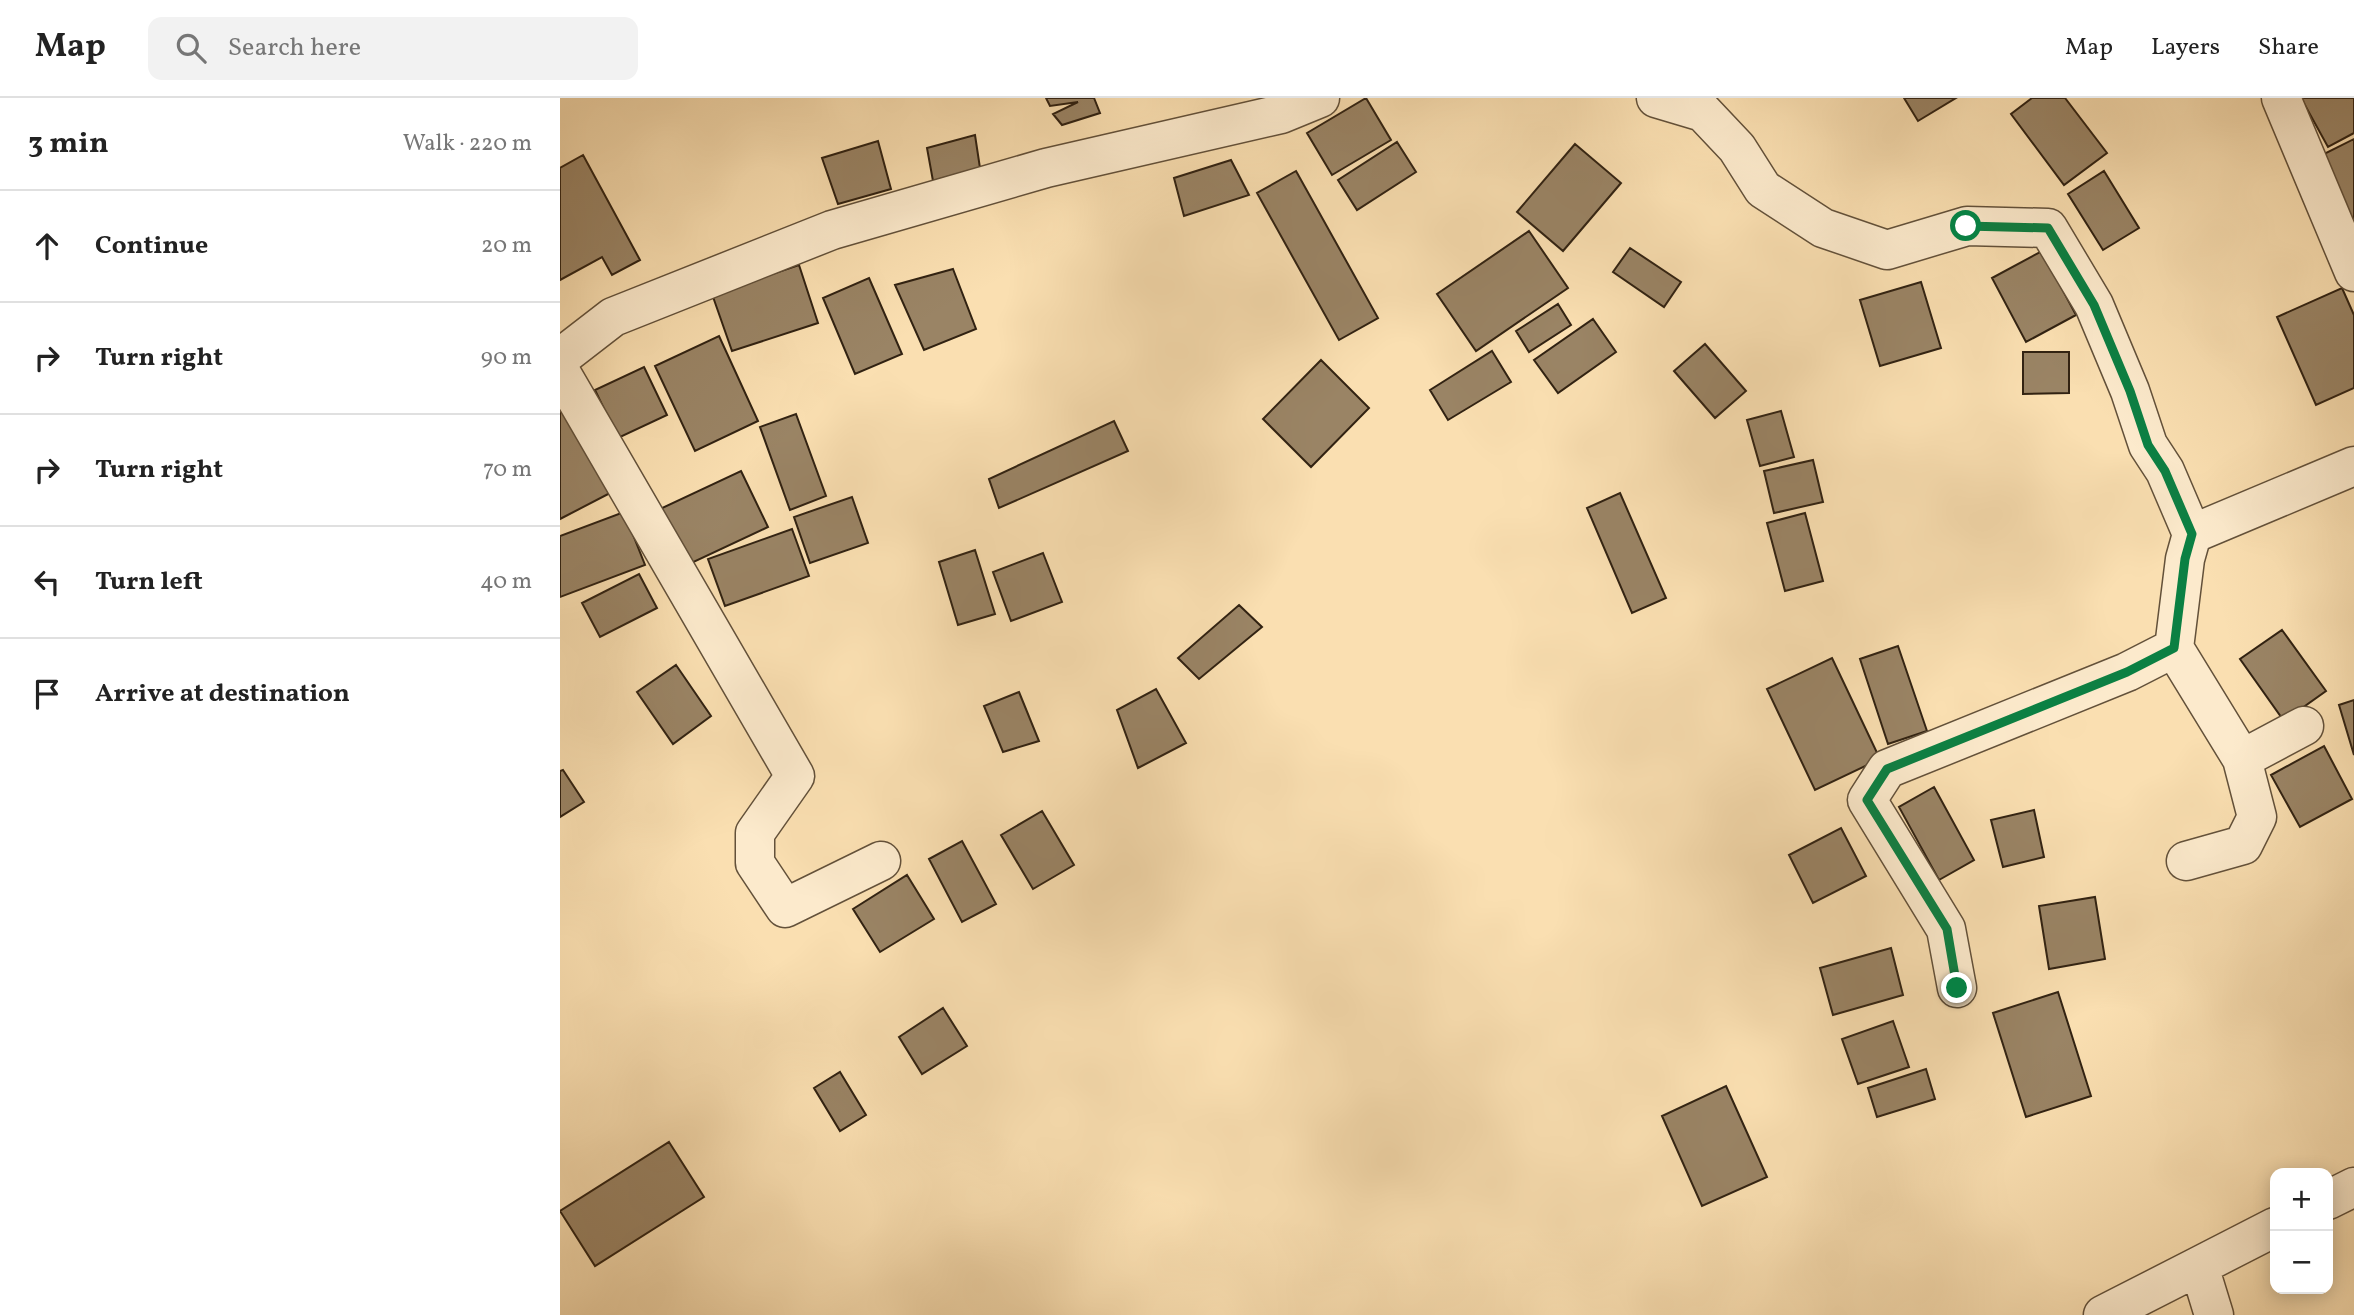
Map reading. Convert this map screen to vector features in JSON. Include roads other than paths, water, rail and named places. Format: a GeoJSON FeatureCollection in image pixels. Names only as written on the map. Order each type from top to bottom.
{"type":"FeatureCollection","features":[{"type":"Feature","properties":{"kind":"street"},"geometry":{"type":"LineString","coordinates":[[560,358],[613,317],[832,229],[1045,168],[1281,114],[1320,98]]}},
{"type":"Feature","properties":{"kind":"street"},"geometry":{"type":"LineString","coordinates":[[1656,98],[1703,112],[1737,148],[1763,189],[1773,196],[1823,228],[1887,250],[1966,226],[2048,228],[2094,305],[2130,391],[2148,445],[2165,471],[2192,534],[2185,559],[2174,648],[2242,759],[2257,817],[2243,845],[2186,861]]}},
{"type":"Feature","properties":{"kind":"street"},"geometry":{"type":"LineString","coordinates":[[2281,98],[2354,272]]}},
{"type":"Feature","properties":{"kind":"street"},"geometry":{"type":"LineString","coordinates":[[560,371],[795,775],[755,833],[755,863],[785,908],[881,861]]}},
{"type":"Feature","properties":{"kind":"street"},"geometry":{"type":"LineString","coordinates":[[2192,534],[2354,466]]}},
{"type":"Feature","properties":{"kind":"street"},"geometry":{"type":"LineString","coordinates":[[1957,988],[1947,929],[1867,800],[1887,769],[2127,672],[2174,648]]}},
{"type":"Feature","properties":{"kind":"street"},"geometry":{"type":"LineString","coordinates":[[2242,759],[2304,726]]}},
{"type":"Feature","properties":{"kind":"street"},"geometry":{"type":"LineString","coordinates":[[2333,1197],[2354,1186]]}},
{"type":"Feature","properties":{"kind":"street"},"geometry":{"type":"LineString","coordinates":[[2103,1315],[2270,1230]]}},
{"type":"Feature","properties":{"kind":"street"},"geometry":{"type":"LineString","coordinates":[[2199,1266],[2214,1315]]}}]}
